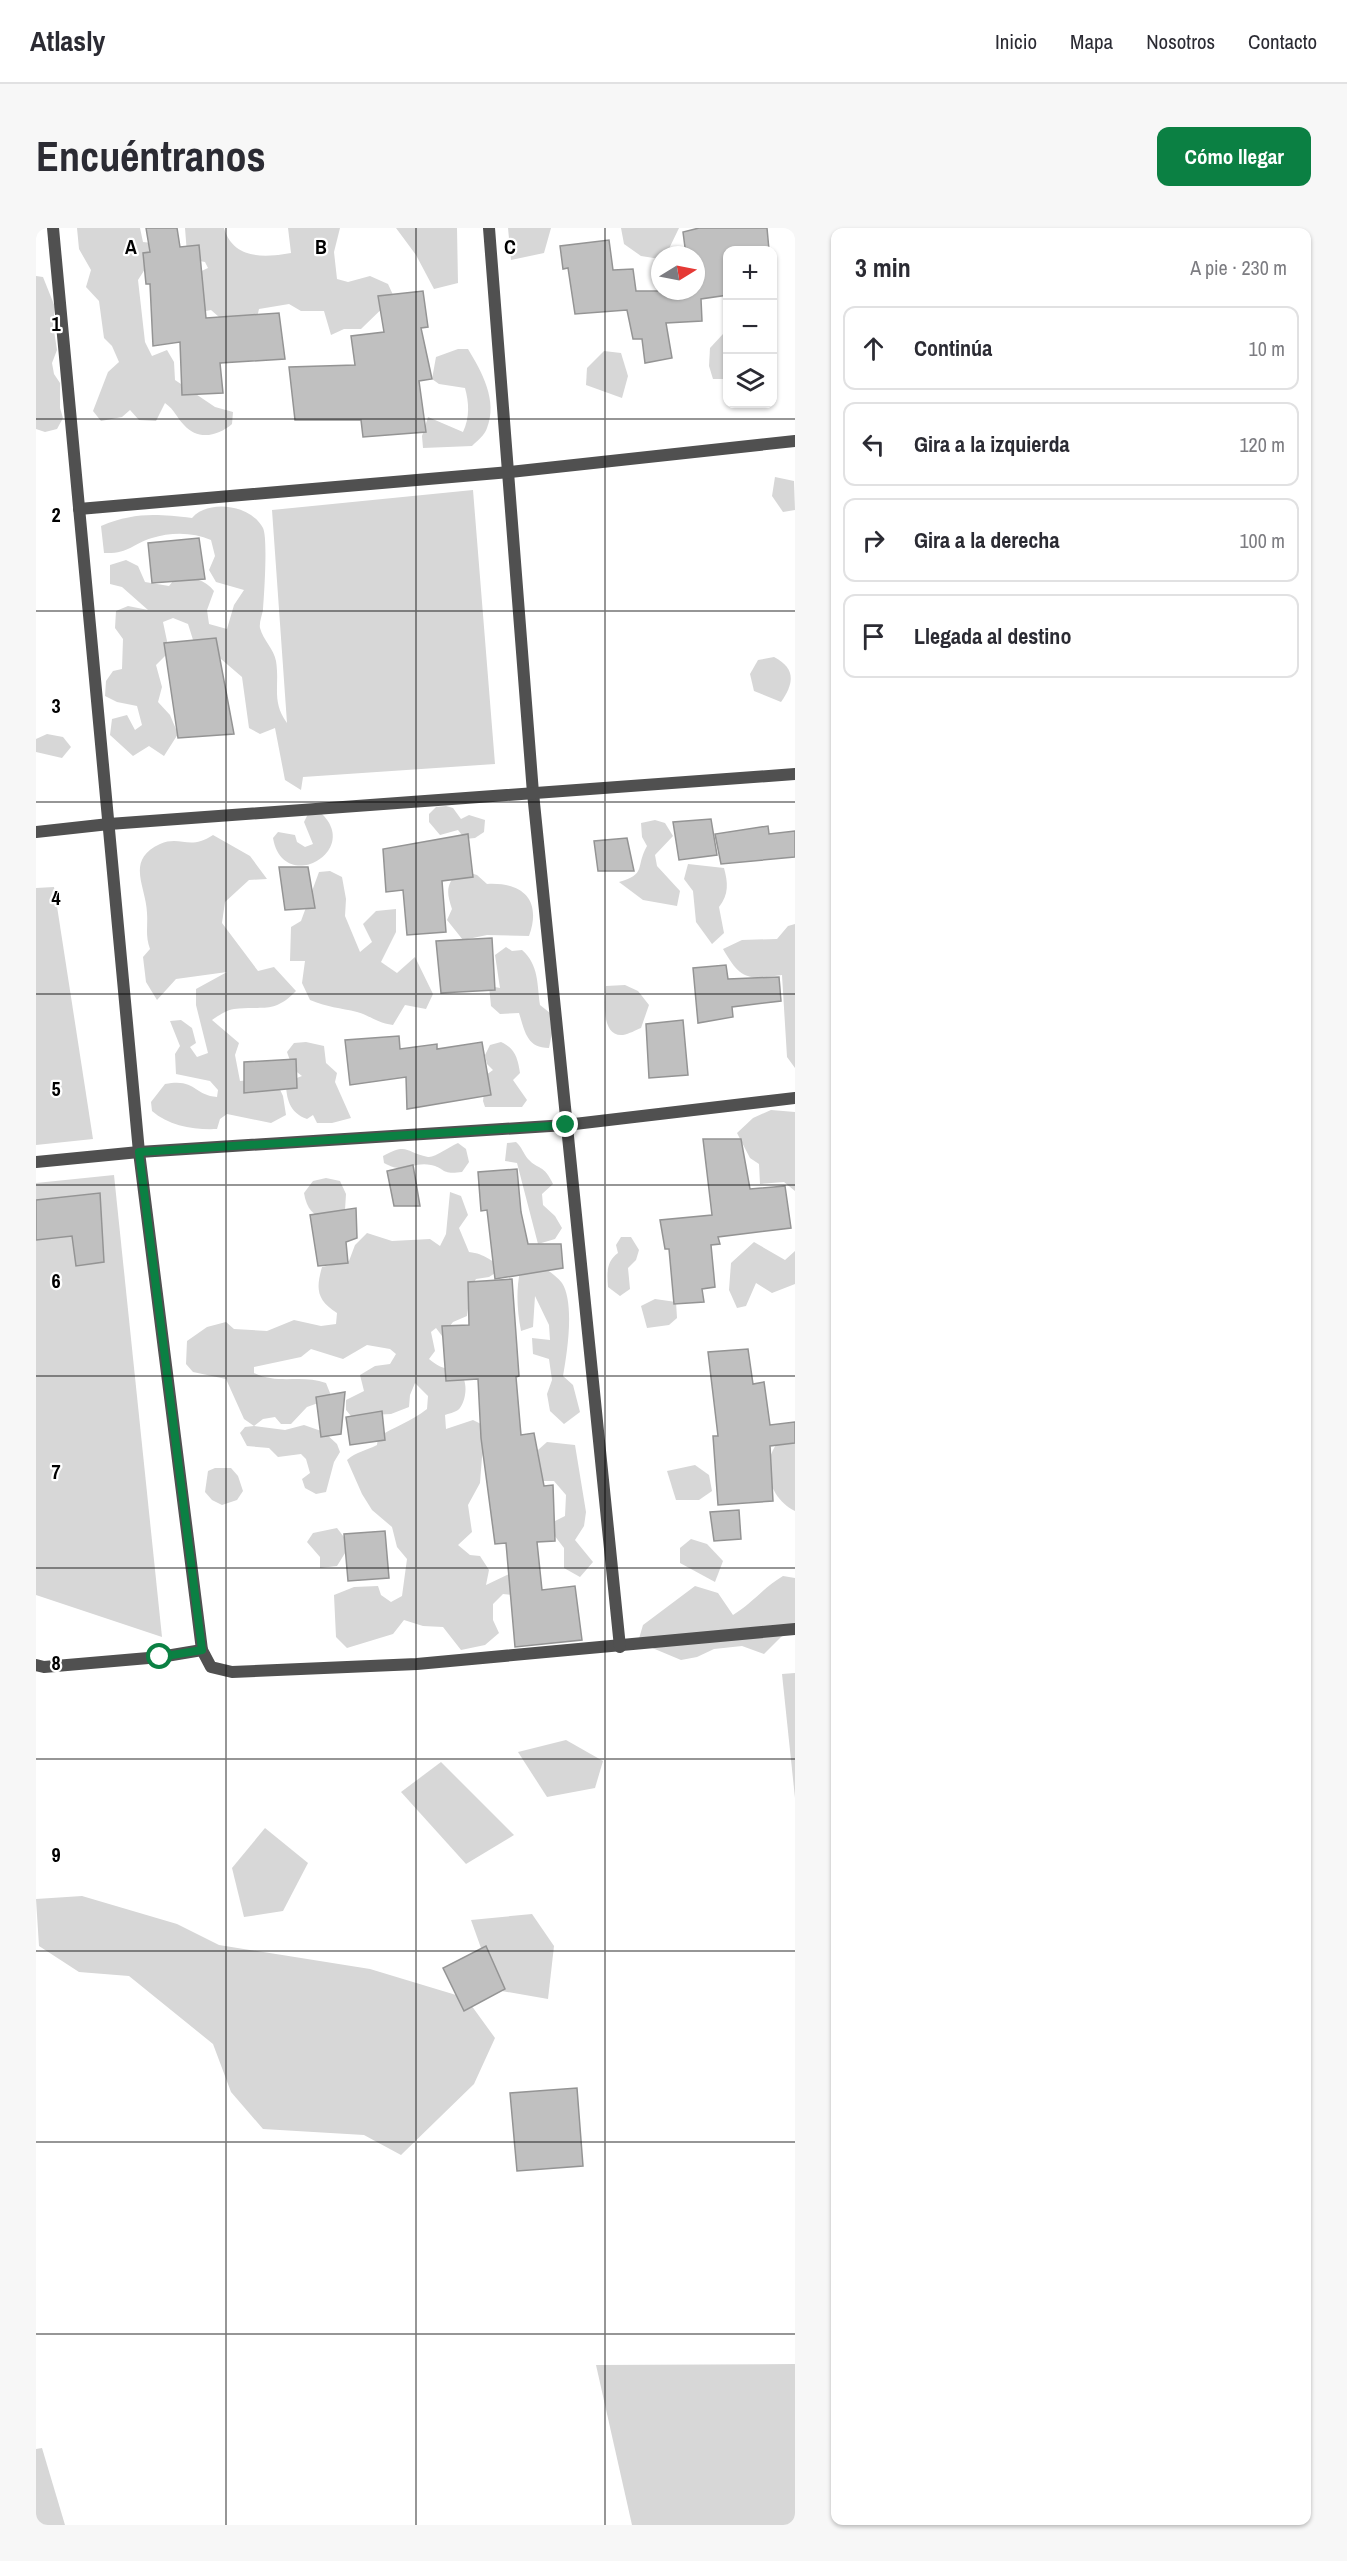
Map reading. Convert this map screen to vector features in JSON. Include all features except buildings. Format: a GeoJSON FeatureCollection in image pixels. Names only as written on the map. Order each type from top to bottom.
{"type":"FeatureCollection","features":[{"type":"Feature","properties":{"kind":"street"},"geometry":{"type":"LineString","coordinates":[[53,228],[139,1152],[202,1650],[211,1667],[232,1672],[417,1664],[795,1629]]}},
{"type":"Feature","properties":{"kind":"street"},"geometry":{"type":"LineString","coordinates":[[489,228],[510,472],[533,794],[620,1647]]}},
{"type":"Feature","properties":{"kind":"street"},"geometry":{"type":"LineString","coordinates":[[79,509],[510,472],[795,441]]}},
{"type":"Feature","properties":{"kind":"street"},"geometry":{"type":"LineString","coordinates":[[36,832],[109,824],[795,774]]}},
{"type":"Feature","properties":{"kind":"street"},"geometry":{"type":"LineString","coordinates":[[36,1162],[139,1152],[566,1125],[795,1098]]}},
{"type":"Feature","properties":{"kind":"street"},"geometry":{"type":"LineString","coordinates":[[36,1665],[44,1667],[160,1657],[202,1650]]}},
{"type":"Feature","properties":{"kind":"shaded area"},"geometry":{"type":"Polygon","coordinates":[[[77,228],[140,228],[143,242],[161,244],[138,280],[145,342],[152,356],[167,350],[174,362],[175,380],[215,407],[233,412],[232,424],[214,434],[195,433],[184,425],[165,403],[156,421],[139,420],[130,410],[122,417],[101,421],[93,411],[108,372],[119,362],[112,346],[104,338],[99,301],[86,287],[91,270],[79,249],[77,228]]]}},
{"type":"Feature","properties":{"kind":"shaded area"},"geometry":{"type":"Polygon","coordinates":[[[185,228],[224,228],[234,246],[242,251],[270,256],[291,253],[288,228],[340,228],[334,252],[337,279],[348,282],[370,276],[388,284],[394,297],[361,329],[344,329],[331,335],[324,311],[301,311],[289,304],[259,309],[248,334],[216,369],[214,330],[219,317],[211,310],[201,312],[195,274],[208,268],[205,262],[194,260],[187,254],[185,228]]]}},
{"type":"Feature","properties":{"kind":"shaded area"},"geometry":{"type":"Polygon","coordinates":[[[396,228],[457,228],[458,283],[434,289],[416,255],[396,228]]]}},
{"type":"Feature","properties":{"kind":"shaded area"},"geometry":{"type":"Polygon","coordinates":[[[508,228],[551,228],[544,253],[511,260],[508,228]]]}},
{"type":"Feature","properties":{"kind":"shaded area"},"geometry":{"type":"Polygon","coordinates":[[[621,228],[679,228],[670,246],[651,246],[651,258],[641,256],[624,244],[621,228]]]}},
{"type":"Feature","properties":{"kind":"shaded area"},"geometry":{"type":"Polygon","coordinates":[[[36,276],[43,277],[55,307],[53,324],[57,350],[52,363],[54,374],[60,383],[60,408],[63,418],[57,429],[45,432],[36,429],[36,276]]]}},
{"type":"Feature","properties":{"kind":"shaded area"},"geometry":{"type":"Polygon","coordinates":[[[723,334],[723,379],[713,379],[709,366],[710,348],[723,334]]]}},
{"type":"Feature","properties":{"kind":"shaded area"},"geometry":{"type":"Polygon","coordinates":[[[458,349],[468,349],[487,387],[491,408],[487,428],[472,446],[423,448],[422,436],[428,417],[463,432],[467,421],[465,388],[439,384],[432,379],[436,357],[458,349]]]}},
{"type":"Feature","properties":{"kind":"shaded area"},"geometry":{"type":"Polygon","coordinates":[[[604,351],[621,353],[628,376],[622,398],[586,385],[587,368],[604,351]]]}},
{"type":"Feature","properties":{"kind":"shaded area"},"geometry":{"type":"Polygon","coordinates":[[[775,477],[794,481],[795,510],[783,512],[772,496],[775,477]]]}},
{"type":"Feature","properties":{"kind":"shaded area"},"geometry":{"type":"Polygon","coordinates":[[[473,490],[495,764],[303,777],[301,790],[285,780],[275,728],[260,734],[249,728],[242,677],[221,659],[194,643],[188,624],[173,618],[163,622],[167,641],[165,656],[156,665],[162,687],[158,702],[170,715],[178,734],[164,756],[149,746],[133,756],[110,735],[112,719],[127,715],[135,730],[142,725],[137,706],[117,702],[105,696],[106,681],[113,671],[122,669],[123,639],[115,628],[116,611],[128,606],[148,610],[122,587],[110,584],[110,565],[126,560],[138,566],[145,582],[169,586],[177,576],[203,582],[214,591],[207,610],[209,624],[227,629],[234,605],[244,590],[216,582],[209,570],[215,556],[211,540],[189,534],[167,535],[145,540],[119,552],[104,553],[101,526],[124,518],[146,515],[192,518],[199,512],[218,506],[239,509],[257,520],[263,528],[265,543],[263,610],[260,628],[275,657],[279,708],[287,723],[272,510],[473,490]]]}},
{"type":"Feature","properties":{"kind":"shaded area"},"geometry":{"type":"Polygon","coordinates":[[[774,657],[786,666],[791,676],[789,688],[781,702],[754,691],[750,674],[758,660],[774,657]]]}},
{"type":"Feature","properties":{"kind":"shaded area"},"geometry":{"type":"Polygon","coordinates":[[[47,734],[63,737],[71,747],[62,758],[36,752],[36,739],[47,734]]]}},
{"type":"Feature","properties":{"kind":"shaded area"},"geometry":{"type":"Polygon","coordinates":[[[436,807],[453,808],[461,819],[469,815],[485,820],[484,832],[475,838],[465,839],[458,830],[440,835],[429,822],[429,814],[436,807]]]}},
{"type":"Feature","properties":{"kind":"shaded area"},"geometry":{"type":"Polygon","coordinates":[[[308,814],[322,814],[332,828],[332,842],[326,853],[316,862],[303,865],[290,864],[280,855],[273,838],[278,832],[295,835],[297,842],[305,847],[313,844],[304,822],[308,814]]]}},
{"type":"Feature","properties":{"kind":"shaded area"},"geometry":{"type":"Polygon","coordinates":[[[655,820],[665,823],[673,836],[655,855],[657,866],[680,891],[677,906],[643,900],[619,882],[637,873],[647,846],[642,837],[641,823],[655,820]]]}},
{"type":"Feature","properties":{"kind":"shaded area"},"geometry":{"type":"Polygon","coordinates":[[[213,835],[250,856],[267,879],[249,880],[225,902],[222,923],[258,971],[274,967],[296,991],[288,999],[274,1006],[231,1010],[212,1020],[239,1043],[235,1055],[240,1081],[263,1079],[276,1081],[283,1096],[286,1115],[271,1123],[227,1114],[220,1119],[217,1129],[208,1129],[174,1124],[152,1111],[151,1102],[165,1084],[175,1083],[189,1085],[209,1096],[217,1097],[218,1090],[210,1081],[176,1074],[175,1054],[180,1046],[170,1021],[181,1020],[192,1028],[196,1043],[190,1047],[197,1057],[208,1053],[196,1005],[196,989],[227,972],[176,979],[157,1000],[146,982],[143,957],[150,949],[140,866],[149,850],[160,844],[174,841],[198,842],[213,835]]]}},
{"type":"Feature","properties":{"kind":"shaded area"},"geometry":{"type":"Polygon","coordinates":[[[688,864],[724,868],[727,888],[725,898],[719,907],[724,933],[712,944],[696,922],[693,891],[684,879],[688,864]]]}},
{"type":"Feature","properties":{"kind":"shaded area"},"geometry":{"type":"Polygon","coordinates":[[[460,870],[477,875],[487,884],[511,886],[520,890],[531,903],[533,912],[529,936],[487,935],[463,940],[447,920],[452,909],[448,888],[460,870]]]}},
{"type":"Feature","properties":{"kind":"shaded area"},"geometry":{"type":"Polygon","coordinates":[[[330,871],[342,877],[346,899],[345,916],[360,952],[372,942],[363,924],[376,911],[396,909],[396,932],[381,962],[397,973],[415,957],[433,994],[426,1009],[405,1005],[393,1025],[357,1012],[310,1000],[302,983],[305,961],[290,961],[291,927],[301,921],[319,872],[330,871]]]}},
{"type":"Feature","properties":{"kind":"shaded area"},"geometry":{"type":"Polygon","coordinates":[[[54,887],[93,1139],[36,1145],[36,888],[54,887]]]}},
{"type":"Feature","properties":{"kind":"shaded area"},"geometry":{"type":"Polygon","coordinates":[[[795,924],[795,1068],[787,1057],[782,975],[746,976],[735,967],[723,949],[742,940],[777,939],[788,926],[795,924]]]}},
{"type":"Feature","properties":{"kind":"shaded area"},"geometry":{"type":"Polygon","coordinates":[[[506,947],[512,951],[522,950],[532,962],[540,1005],[550,1013],[552,1033],[549,1048],[531,1042],[519,1013],[500,1014],[491,1006],[489,986],[500,988],[495,955],[506,947]]]}},
{"type":"Feature","properties":{"kind":"shaded area"},"geometry":{"type":"Polygon","coordinates":[[[625,985],[638,991],[649,1005],[641,1028],[623,1035],[610,1030],[607,1024],[605,999],[606,986],[625,985]]]}},
{"type":"Feature","properties":{"kind":"shaded area"},"geometry":{"type":"Polygon","coordinates":[[[306,1042],[324,1046],[326,1063],[337,1073],[335,1082],[351,1118],[332,1123],[317,1123],[313,1115],[307,1119],[290,1105],[286,1082],[302,1076],[293,1069],[287,1052],[294,1043],[306,1042]]]}},
{"type":"Feature","properties":{"kind":"shaded area"},"geometry":{"type":"Polygon","coordinates":[[[501,1042],[510,1047],[517,1059],[520,1073],[513,1080],[527,1100],[522,1107],[485,1107],[483,1101],[486,1075],[493,1070],[487,1064],[485,1055],[490,1045],[501,1042]]]}},
{"type":"Feature","properties":{"kind":"shaded area"},"geometry":{"type":"Polygon","coordinates":[[[771,1110],[795,1112],[795,1191],[784,1182],[760,1184],[759,1164],[750,1158],[737,1133],[753,1118],[771,1110]]]}},
{"type":"Feature","properties":{"kind":"shaded area"},"geometry":{"type":"Polygon","coordinates":[[[516,1142],[528,1159],[547,1173],[553,1184],[542,1194],[543,1205],[555,1216],[562,1228],[555,1239],[538,1244],[517,1163],[505,1161],[507,1143],[516,1142]]]}},
{"type":"Feature","properties":{"kind":"shaded area"},"geometry":{"type":"Polygon","coordinates":[[[458,1143],[466,1149],[469,1162],[462,1172],[446,1172],[436,1166],[424,1164],[398,1168],[384,1163],[383,1156],[398,1150],[403,1149],[431,1157],[458,1143]]]}},
{"type":"Feature","properties":{"kind":"shaded area"},"geometry":{"type":"Polygon","coordinates":[[[114,1175],[162,1637],[36,1595],[36,1183],[114,1175]]]}},
{"type":"Feature","properties":{"kind":"shaded area"},"geometry":{"type":"Polygon","coordinates":[[[326,1178],[340,1181],[346,1194],[345,1210],[324,1217],[313,1213],[304,1193],[313,1181],[326,1178]]]}},
{"type":"Feature","properties":{"kind":"shaded area"},"geometry":{"type":"Polygon","coordinates":[[[450,1192],[461,1196],[468,1215],[459,1228],[469,1252],[484,1256],[505,1267],[489,1277],[476,1279],[471,1287],[467,1316],[453,1322],[442,1336],[436,1328],[431,1332],[435,1351],[429,1359],[460,1374],[465,1382],[461,1407],[445,1415],[446,1429],[473,1420],[489,1428],[482,1457],[480,1483],[468,1505],[472,1532],[458,1545],[470,1555],[480,1556],[489,1570],[486,1585],[509,1574],[512,1595],[503,1594],[493,1604],[493,1620],[499,1633],[485,1645],[461,1650],[443,1627],[423,1626],[404,1620],[393,1634],[347,1648],[336,1637],[334,1595],[354,1587],[378,1586],[381,1595],[391,1602],[402,1596],[407,1559],[397,1547],[392,1527],[372,1510],[362,1494],[347,1460],[377,1445],[378,1437],[427,1409],[428,1396],[415,1383],[410,1395],[409,1407],[391,1414],[351,1416],[346,1410],[346,1400],[364,1391],[360,1375],[375,1366],[390,1364],[396,1354],[390,1349],[367,1345],[343,1359],[311,1349],[301,1357],[254,1367],[254,1373],[263,1377],[308,1379],[326,1383],[332,1398],[307,1407],[291,1424],[281,1424],[275,1417],[263,1419],[254,1426],[244,1419],[226,1379],[193,1372],[186,1364],[187,1341],[207,1327],[226,1322],[234,1329],[267,1331],[294,1320],[321,1326],[336,1324],[337,1313],[325,1303],[319,1293],[322,1267],[349,1261],[355,1245],[367,1233],[392,1241],[430,1239],[440,1246],[446,1234],[450,1192]]]}},
{"type":"Feature","properties":{"kind":"shaded area"},"geometry":{"type":"Polygon","coordinates":[[[621,1237],[631,1237],[639,1250],[636,1260],[628,1268],[630,1289],[620,1296],[608,1287],[607,1277],[609,1264],[618,1253],[616,1245],[621,1237]]]}},
{"type":"Feature","properties":{"kind":"shaded area"},"geometry":{"type":"Polygon","coordinates":[[[754,1242],[785,1260],[795,1251],[795,1284],[772,1293],[756,1283],[746,1306],[737,1308],[729,1290],[731,1263],[754,1242]]]}},
{"type":"Feature","properties":{"kind":"shaded area"},"geometry":{"type":"Polygon","coordinates":[[[536,1262],[562,1283],[568,1303],[569,1329],[563,1376],[573,1385],[580,1412],[564,1424],[550,1411],[547,1394],[552,1380],[549,1359],[533,1354],[532,1338],[550,1340],[549,1325],[535,1296],[533,1327],[521,1331],[518,1308],[520,1271],[536,1262]]]}},
{"type":"Feature","properties":{"kind":"shaded area"},"geometry":{"type":"Polygon","coordinates":[[[655,1299],[676,1302],[677,1318],[669,1325],[647,1328],[641,1306],[655,1299]]]}},
{"type":"Feature","properties":{"kind":"shaded area"},"geometry":{"type":"Polygon","coordinates":[[[304,1425],[324,1432],[337,1444],[340,1452],[334,1462],[326,1492],[316,1494],[305,1488],[302,1479],[310,1473],[306,1459],[301,1454],[278,1457],[269,1448],[247,1446],[240,1433],[245,1427],[285,1430],[304,1425]]]}},
{"type":"Feature","properties":{"kind":"shaded area"},"geometry":{"type":"Polygon","coordinates":[[[547,1442],[575,1445],[586,1512],[584,1526],[575,1540],[593,1562],[580,1577],[564,1568],[564,1548],[554,1535],[553,1522],[565,1516],[566,1495],[554,1481],[540,1481],[538,1450],[547,1442]]]}},
{"type":"Feature","properties":{"kind":"shaded area"},"geometry":{"type":"Polygon","coordinates":[[[795,1443],[795,1511],[787,1506],[774,1491],[770,1482],[769,1463],[776,1445],[795,1443]]]}},
{"type":"Feature","properties":{"kind":"shaded area"},"geometry":{"type":"Polygon","coordinates":[[[695,1465],[709,1475],[712,1491],[699,1500],[676,1500],[667,1471],[695,1465]]]}},
{"type":"Feature","properties":{"kind":"shaded area"},"geometry":{"type":"Polygon","coordinates":[[[215,1468],[231,1468],[238,1476],[243,1491],[237,1500],[222,1505],[212,1500],[205,1492],[208,1471],[215,1468]]]}},
{"type":"Feature","properties":{"kind":"shaded area"},"geometry":{"type":"Polygon","coordinates":[[[337,1528],[350,1545],[337,1566],[320,1568],[320,1557],[307,1542],[313,1533],[337,1528]]]}},
{"type":"Feature","properties":{"kind":"shaded area"},"geometry":{"type":"Polygon","coordinates":[[[691,1539],[707,1544],[723,1561],[715,1582],[680,1563],[680,1548],[691,1539]]]}},
{"type":"Feature","properties":{"kind":"shaded area"},"geometry":{"type":"Polygon","coordinates":[[[783,1576],[795,1578],[795,1629],[781,1637],[764,1654],[742,1646],[714,1649],[697,1657],[681,1660],[638,1642],[643,1625],[695,1586],[718,1593],[733,1615],[783,1576]]]}},
{"type":"Feature","properties":{"kind":"shaded area"},"geometry":{"type":"Polygon","coordinates":[[[795,1673],[795,1798],[782,1674],[795,1673]]]}},
{"type":"Feature","properties":{"kind":"shaded area"},"geometry":{"type":"Polygon","coordinates":[[[566,1740],[603,1761],[595,1788],[547,1797],[518,1752],[566,1740]]]}},
{"type":"Feature","properties":{"kind":"shaded area"},"geometry":{"type":"Polygon","coordinates":[[[441,1762],[514,1835],[466,1864],[401,1792],[441,1762]]]}},
{"type":"Feature","properties":{"kind":"shaded area"},"geometry":{"type":"Polygon","coordinates":[[[265,1828],[308,1863],[283,1911],[244,1917],[232,1868],[265,1828]]]}},
{"type":"Feature","properties":{"kind":"shaded area"},"geometry":{"type":"Polygon","coordinates":[[[82,1896],[177,1924],[219,1945],[370,1969],[466,1998],[495,2038],[474,2084],[401,2155],[364,2135],[263,2129],[231,2092],[213,2044],[129,1976],[79,1972],[39,1946],[36,1899],[82,1896]]]}},
{"type":"Feature","properties":{"kind":"shaded area"},"geometry":{"type":"Polygon","coordinates":[[[532,1914],[554,1946],[548,1999],[496,1990],[471,1920],[532,1914]]]}},
{"type":"Feature","properties":{"kind":"shaded area"},"geometry":{"type":"Polygon","coordinates":[[[795,2364],[795,2525],[632,2525],[596,2365],[795,2364]]]}},
{"type":"Feature","properties":{"kind":"shaded area"},"geometry":{"type":"Polygon","coordinates":[[[42,2448],[65,2525],[36,2525],[36,2449],[42,2448]]]}},
{"type":"Feature","properties":{"kind":"route"},"geometry":{"type":"LineString","coordinates":[[160,1657],[202,1650],[139,1152],[566,1125]]}}]}
